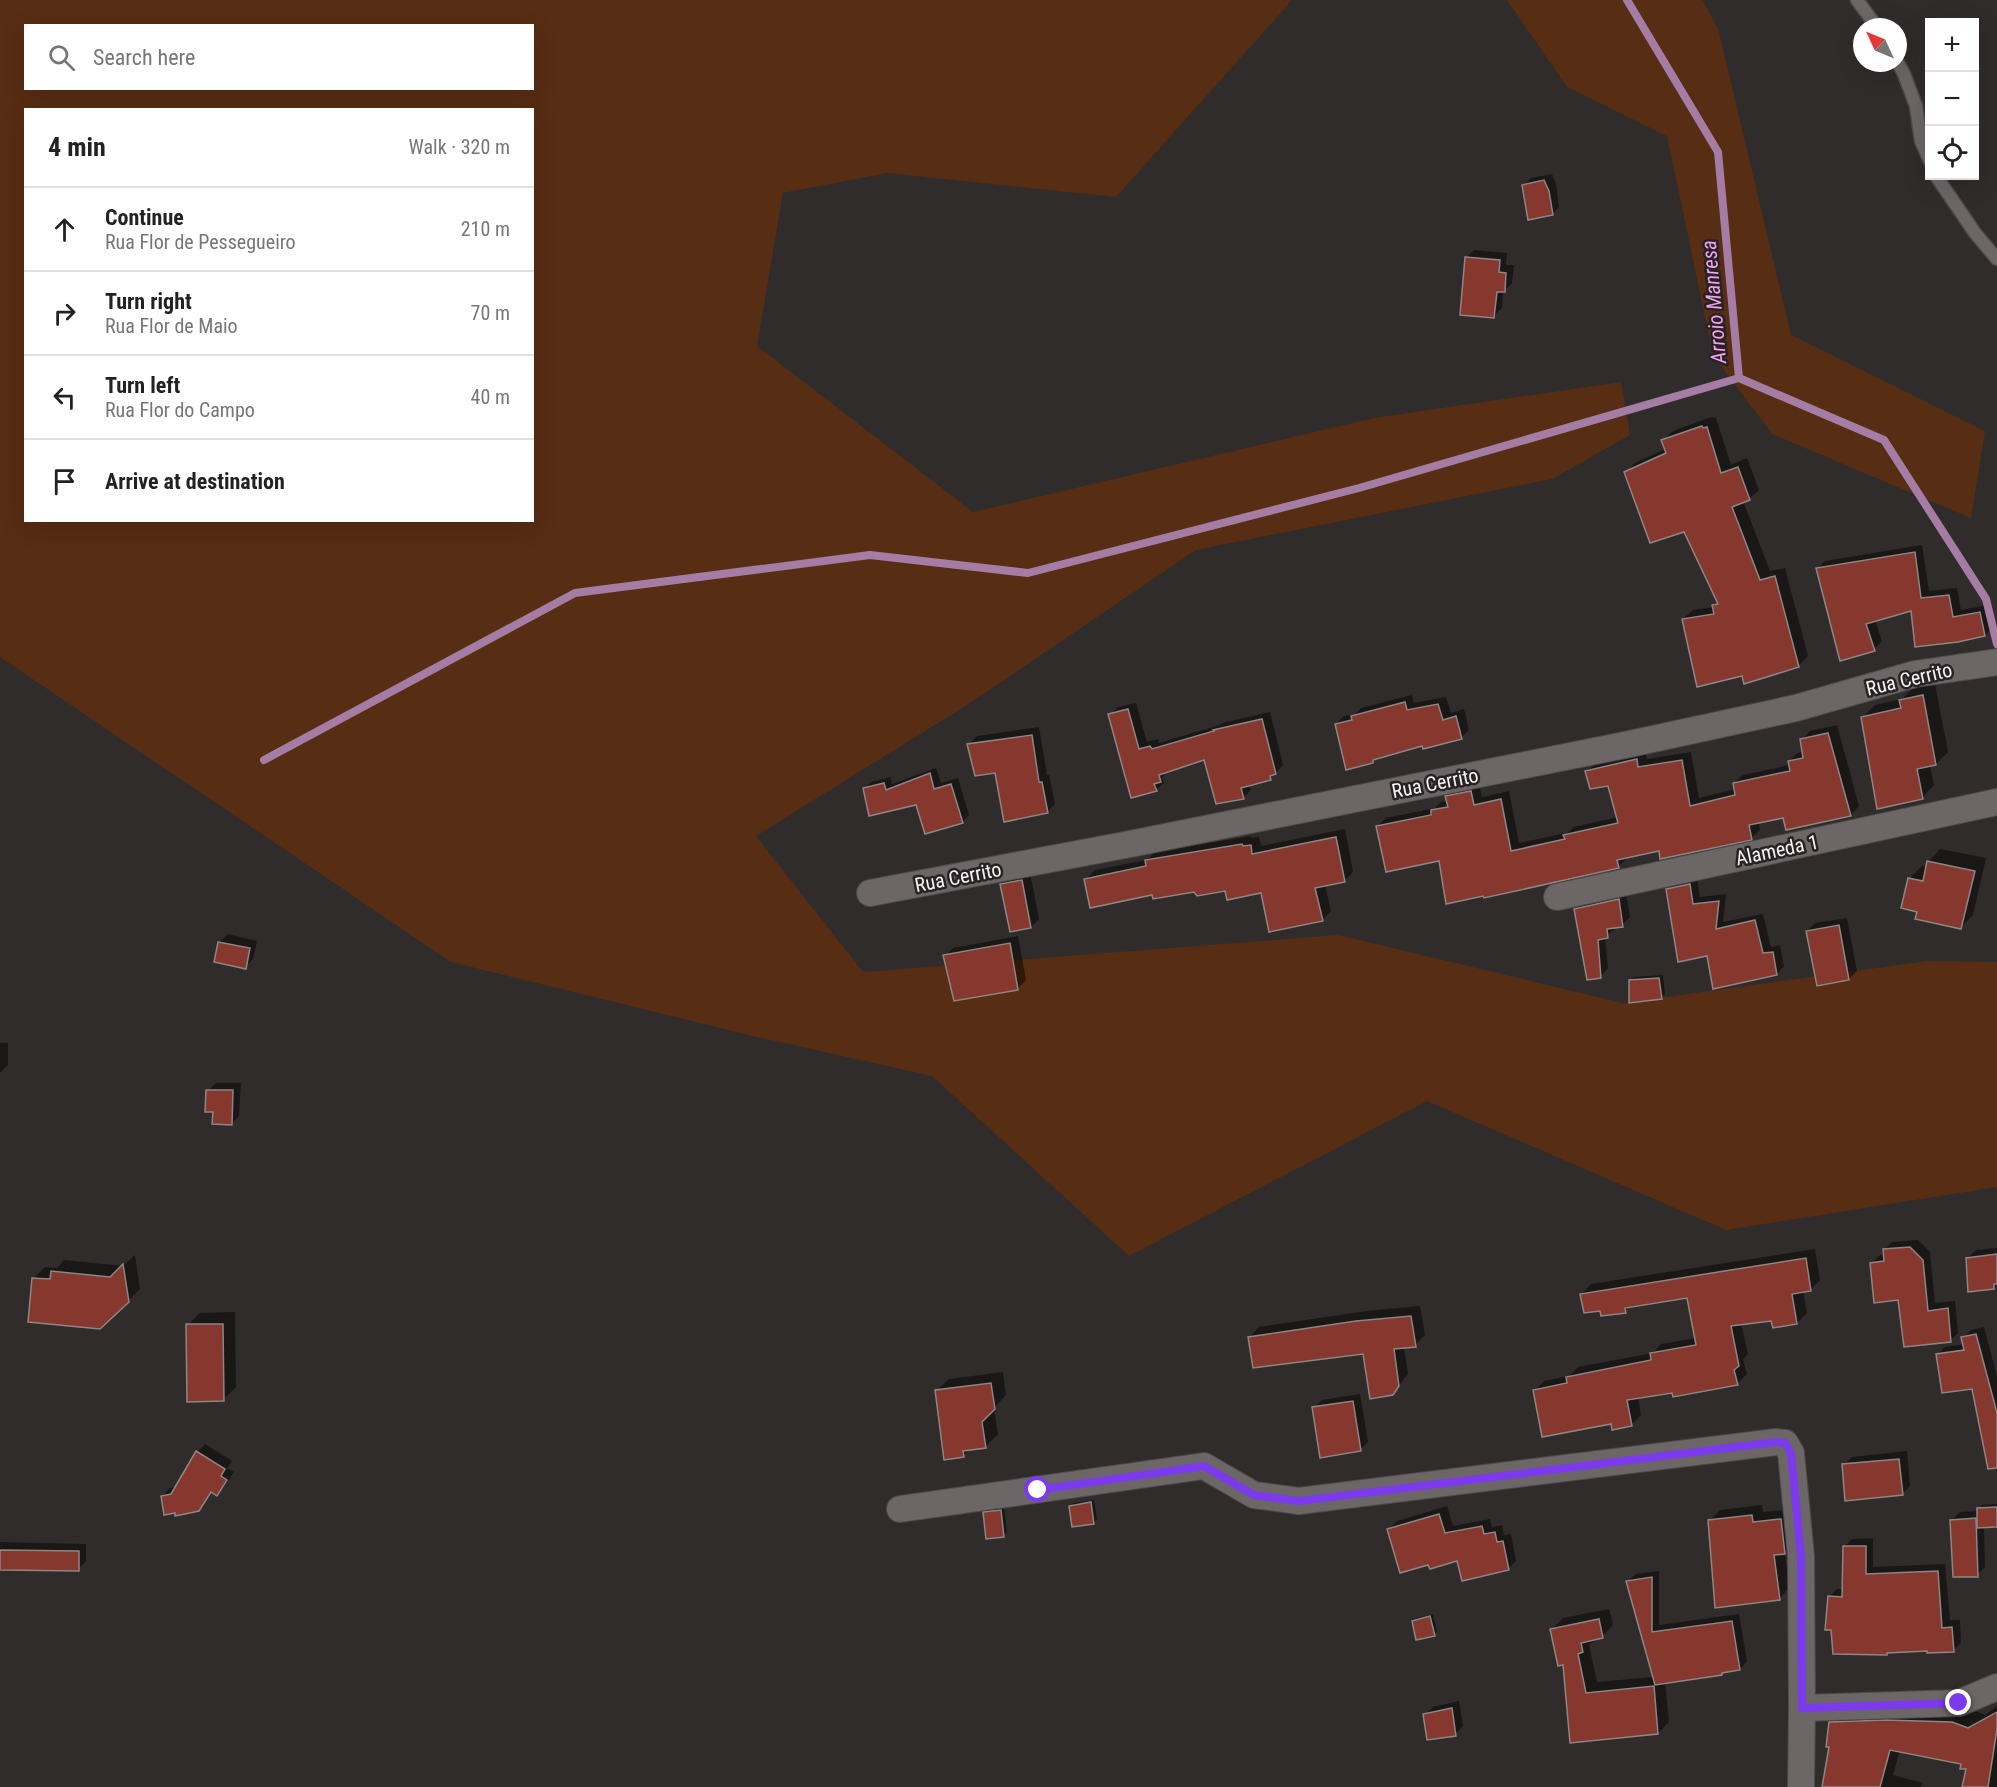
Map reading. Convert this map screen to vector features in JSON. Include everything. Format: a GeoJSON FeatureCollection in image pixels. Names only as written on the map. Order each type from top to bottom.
{"type":"FeatureCollection","features":[{"type":"Feature","properties":{"kind":"street","name":"Rua Cerrito"},"geometry":{"type":"LineString","coordinates":[[870,893],[1142,842],[1625,745],[1796,708],[1915,674],[1997,662]]}},
{"type":"Feature","properties":{"kind":"street","name":"Alameda 1"},"geometry":{"type":"LineString","coordinates":[[1557,897],[1997,802]]}},
{"type":"Feature","properties":{"kind":"street"},"geometry":{"type":"LineString","coordinates":[[900,1509],[1204,1466],[1254,1495],[1299,1501],[1776,1442],[1785,1443],[1791,1453],[1801,1556],[1800,1787]]}},
{"type":"Feature","properties":{"kind":"street"},"geometry":{"type":"LineString","coordinates":[[1802,1708],[1959,1703],[1997,1687]]}},
{"type":"Feature","properties":{"kind":"lane"},"geometry":{"type":"LineString","coordinates":[[1857,0],[1870,18]]}},
{"type":"Feature","properties":{"kind":"lane"},"geometry":{"type":"LineString","coordinates":[[1903,72],[1916,106],[1921,141],[1925,151]]}},
{"type":"Feature","properties":{"kind":"lane"},"geometry":{"type":"LineString","coordinates":[[1939,180],[1975,234],[1997,259]]}},
{"type":"Feature","properties":{"kind":"shaded area"},"geometry":{"type":"Polygon","coordinates":[[[0,0],[1292,0],[1116,197],[887,173],[783,193],[757,346],[973,512],[1374,418],[1621,382],[1630,435],[1552,479],[1196,550],[967,705],[756,836],[863,972],[1338,935],[1623,1003],[1927,961],[1997,962],[1997,1187],[1726,1230],[1427,1101],[1129,1256],[932,1076],[753,1036],[451,962],[0,657],[0,0]]]}},
{"type":"Feature","properties":{"kind":"shaded area"},"geometry":{"type":"Polygon","coordinates":[[[1507,0],[1702,0],[1718,28],[1791,335],[1985,431],[1971,518],[1772,434],[1713,355],[1667,136],[1567,87],[1507,0]]]}},
{"type":"Feature","properties":{"kind":"building"},"geometry":{"type":"Polygon","coordinates":[[[1544,180],[1549,191],[1553,215],[1528,220],[1522,185],[1544,180]]]}},
{"type":"Feature","properties":{"kind":"building"},"geometry":{"type":"Polygon","coordinates":[[[1465,257],[1500,260],[1499,272],[1506,273],[1505,292],[1497,292],[1494,318],[1460,315],[1465,257]]]}},
{"type":"Feature","properties":{"kind":"building"},"geometry":{"type":"Polygon","coordinates":[[[1702,426],[1707,427],[1721,473],[1738,467],[1750,500],[1732,507],[1760,580],[1775,576],[1799,667],[1744,684],[1742,676],[1697,687],[1682,619],[1714,614],[1712,605],[1718,604],[1684,532],[1650,543],[1624,472],[1666,453],[1661,440],[1702,426]]]}},
{"type":"Feature","properties":{"kind":"building"},"geometry":{"type":"Polygon","coordinates":[[[1915,552],[1921,598],[1949,595],[1953,617],[1980,612],[1985,636],[1915,647],[1911,611],[1866,624],[1875,651],[1840,661],[1816,568],[1915,552]]]}},
{"type":"Feature","properties":{"kind":"building"},"geometry":{"type":"Polygon","coordinates":[[[1923,695],[1936,765],[1917,769],[1923,799],[1877,809],[1861,717],[1901,708],[1899,700],[1923,695]]]}},
{"type":"Feature","properties":{"kind":"building"},"geometry":{"type":"Polygon","coordinates":[[[1405,702],[1407,710],[1438,704],[1443,720],[1456,716],[1462,739],[1423,749],[1422,746],[1346,770],[1335,724],[1352,720],[1351,716],[1405,702]]]}},
{"type":"Feature","properties":{"kind":"building"},"geometry":{"type":"Polygon","coordinates":[[[1128,709],[1139,749],[1150,746],[1152,749],[1213,730],[1262,719],[1276,774],[1270,776],[1271,780],[1241,788],[1244,799],[1216,804],[1204,760],[1159,775],[1161,782],[1154,784],[1157,791],[1131,798],[1108,714],[1128,709]]]}},
{"type":"Feature","properties":{"kind":"building"},"geometry":{"type":"Polygon","coordinates":[[[1828,733],[1851,816],[1786,830],[1783,818],[1749,825],[1752,840],[1660,859],[1659,851],[1617,860],[1619,868],[1484,898],[1483,896],[1446,904],[1439,861],[1386,872],[1376,826],[1431,815],[1431,810],[1448,807],[1445,796],[1471,791],[1474,805],[1501,799],[1511,851],[1565,839],[1563,835],[1618,823],[1608,786],[1590,789],[1585,771],[1637,759],[1638,767],[1682,760],[1690,806],[1735,795],[1733,783],[1790,771],[1788,761],[1803,758],[1800,739],[1828,733]]]}},
{"type":"Feature","properties":{"kind":"building"},"geometry":{"type":"Polygon","coordinates":[[[1032,735],[1039,782],[1042,782],[1048,813],[1004,822],[995,773],[975,776],[967,744],[1032,735]]]}},
{"type":"Feature","properties":{"kind":"building"},"geometry":{"type":"Polygon","coordinates":[[[930,773],[934,789],[951,784],[963,823],[925,834],[916,805],[869,816],[863,788],[884,783],[886,790],[930,773]]]}},
{"type":"Feature","properties":{"kind":"building"},"geometry":{"type":"Polygon","coordinates":[[[1336,837],[1345,882],[1315,888],[1323,921],[1269,932],[1261,893],[1227,900],[1225,891],[1197,896],[1194,892],[1153,899],[1152,895],[1090,908],[1084,879],[1146,866],[1145,860],[1242,844],[1243,846],[1251,845],[1252,854],[1336,837]]]}},
{"type":"Feature","properties":{"kind":"building"},"geometry":{"type":"Polygon","coordinates":[[[1927,861],[1975,871],[1961,929],[1915,919],[1917,912],[1901,908],[1908,878],[1923,881],[1927,861]]]}},
{"type":"Feature","properties":{"kind":"building"},"geometry":{"type":"Polygon","coordinates":[[[1022,880],[1031,928],[1010,932],[1000,884],[1022,880]]]}},
{"type":"Feature","properties":{"kind":"building"},"geometry":{"type":"Polygon","coordinates":[[[1690,884],[1693,904],[1719,901],[1716,929],[1755,920],[1763,953],[1773,952],[1777,975],[1713,989],[1707,956],[1678,962],[1666,889],[1690,884]]]}},
{"type":"Feature","properties":{"kind":"building"},"geometry":{"type":"Polygon","coordinates":[[[1619,899],[1623,927],[1607,929],[1608,938],[1598,940],[1601,978],[1587,980],[1574,909],[1619,899]]]}},
{"type":"Feature","properties":{"kind":"building"},"geometry":{"type":"Polygon","coordinates":[[[1839,925],[1849,980],[1817,986],[1806,931],[1839,925]]]}},
{"type":"Feature","properties":{"kind":"building"},"geometry":{"type":"Polygon","coordinates":[[[218,942],[250,948],[246,969],[214,962],[218,942]]]}},
{"type":"Feature","properties":{"kind":"building"},"geometry":{"type":"Polygon","coordinates":[[[1010,943],[1018,990],[954,1001],[943,955],[1010,943]]]}},
{"type":"Feature","properties":{"kind":"building"},"geometry":{"type":"Polygon","coordinates":[[[1659,978],[1662,999],[1629,1003],[1629,980],[1659,978]]]}},
{"type":"Feature","properties":{"kind":"building"},"geometry":{"type":"Polygon","coordinates":[[[206,1090],[233,1090],[232,1125],[212,1124],[213,1112],[205,1112],[206,1090]]]}},
{"type":"Feature","properties":{"kind":"building"},"geometry":{"type":"Polygon","coordinates":[[[1910,1247],[1923,1260],[1928,1311],[1948,1308],[1951,1342],[1904,1347],[1898,1300],[1874,1303],[1870,1263],[1884,1261],[1883,1249],[1910,1247]]]}},
{"type":"Feature","properties":{"kind":"building"},"geometry":{"type":"Polygon","coordinates":[[[1997,1254],[1997,1284],[1994,1284],[1994,1289],[1968,1292],[1966,1258],[1997,1254]]]}},
{"type":"Feature","properties":{"kind":"building"},"geometry":{"type":"Polygon","coordinates":[[[1806,1258],[1811,1291],[1792,1294],[1797,1324],[1773,1328],[1771,1321],[1731,1326],[1739,1366],[1734,1370],[1738,1385],[1673,1397],[1672,1393],[1627,1400],[1632,1426],[1612,1430],[1611,1424],[1542,1437],[1533,1390],[1567,1383],[1566,1377],[1651,1360],[1650,1353],[1696,1345],[1687,1298],[1625,1308],[1626,1313],[1601,1316],[1600,1311],[1584,1313],[1580,1294],[1806,1258]]]}},
{"type":"Feature","properties":{"kind":"building"},"geometry":{"type":"Polygon","coordinates":[[[123,1264],[129,1302],[100,1329],[28,1322],[32,1278],[50,1279],[51,1271],[110,1277],[123,1264]]]}},
{"type":"Feature","properties":{"kind":"building"},"geometry":{"type":"Polygon","coordinates":[[[1411,1316],[1416,1347],[1394,1349],[1399,1386],[1393,1395],[1370,1399],[1363,1354],[1253,1368],[1248,1337],[1356,1321],[1411,1316]]]}},
{"type":"Feature","properties":{"kind":"building"},"geometry":{"type":"Polygon","coordinates":[[[186,1324],[223,1324],[224,1401],[187,1402],[186,1324]]]}},
{"type":"Feature","properties":{"kind":"building"},"geometry":{"type":"Polygon","coordinates":[[[1976,1334],[1997,1413],[1997,1468],[1988,1469],[1972,1389],[1942,1393],[1936,1354],[1964,1350],[1961,1337],[1976,1334]]]}},
{"type":"Feature","properties":{"kind":"building"},"geometry":{"type":"Polygon","coordinates":[[[991,1383],[995,1409],[982,1422],[986,1448],[963,1451],[964,1457],[944,1460],[935,1390],[991,1383]]]}},
{"type":"Feature","properties":{"kind":"building"},"geometry":{"type":"Polygon","coordinates":[[[1353,1401],[1361,1451],[1320,1458],[1312,1407],[1353,1401]]]}},
{"type":"Feature","properties":{"kind":"building"},"geometry":{"type":"Polygon","coordinates":[[[196,1451],[225,1469],[221,1476],[227,1480],[217,1496],[211,1492],[199,1511],[175,1516],[175,1513],[164,1515],[161,1496],[171,1494],[196,1451]]]}},
{"type":"Feature","properties":{"kind":"building"},"geometry":{"type":"Polygon","coordinates":[[[1899,1459],[1903,1495],[1845,1501],[1842,1464],[1899,1459]]]}},
{"type":"Feature","properties":{"kind":"building"},"geometry":{"type":"Polygon","coordinates":[[[1091,1502],[1094,1524],[1072,1527],[1069,1506],[1091,1502]]]}},
{"type":"Feature","properties":{"kind":"building"},"geometry":{"type":"Polygon","coordinates":[[[1997,1507],[1997,1527],[1977,1528],[1977,1508],[1997,1507]]]}},
{"type":"Feature","properties":{"kind":"building"},"geometry":{"type":"Polygon","coordinates":[[[1001,1510],[1004,1537],[986,1539],[983,1512],[1001,1510]]]}},
{"type":"Feature","properties":{"kind":"building"},"geometry":{"type":"Polygon","coordinates":[[[1439,1514],[1445,1533],[1482,1526],[1484,1534],[1495,1532],[1497,1542],[1503,1541],[1509,1570],[1462,1581],[1457,1561],[1430,1569],[1428,1565],[1400,1573],[1387,1529],[1439,1514]]]}},
{"type":"Feature","properties":{"kind":"building"},"geometry":{"type":"Polygon","coordinates":[[[1752,1515],[1753,1522],[1781,1519],[1785,1554],[1774,1555],[1780,1600],[1715,1608],[1708,1520],[1752,1515]]]}},
{"type":"Feature","properties":{"kind":"building"},"geometry":{"type":"Polygon","coordinates":[[[1976,1518],[1978,1577],[1953,1577],[1950,1520],[1976,1518]]]}},
{"type":"Feature","properties":{"kind":"building"},"geometry":{"type":"Polygon","coordinates":[[[1843,1546],[1866,1546],[1866,1574],[1938,1571],[1942,1628],[1952,1627],[1954,1652],[1927,1653],[1927,1651],[1887,1653],[1887,1655],[1833,1654],[1831,1630],[1825,1630],[1828,1596],[1842,1597],[1843,1546]]]}},
{"type":"Feature","properties":{"kind":"building"},"geometry":{"type":"Polygon","coordinates":[[[0,1550],[79,1551],[79,1571],[0,1570],[0,1550]]]}},
{"type":"Feature","properties":{"kind":"building"},"geometry":{"type":"Polygon","coordinates":[[[1652,1577],[1652,1632],[1732,1621],[1740,1670],[1655,1685],[1626,1581],[1652,1577]]]}},
{"type":"Feature","properties":{"kind":"building"},"geometry":{"type":"Polygon","coordinates":[[[1430,1616],[1435,1636],[1416,1640],[1412,1621],[1430,1616]]]}},
{"type":"Feature","properties":{"kind":"building"},"geometry":{"type":"Polygon","coordinates":[[[1599,1619],[1603,1638],[1581,1643],[1583,1652],[1578,1654],[1586,1693],[1654,1686],[1658,1734],[1570,1743],[1563,1665],[1558,1666],[1550,1629],[1599,1619]]]}},
{"type":"Feature","properties":{"kind":"building"},"geometry":{"type":"Polygon","coordinates":[[[1452,1708],[1456,1736],[1427,1740],[1423,1714],[1452,1708]]]}},
{"type":"Feature","properties":{"kind":"building"},"geometry":{"type":"Polygon","coordinates":[[[1997,1712],[1997,1729],[1988,1787],[1962,1787],[1966,1769],[1960,1769],[1961,1764],[1890,1750],[1880,1787],[1822,1787],[1829,1747],[1826,1747],[1829,1722],[1886,1720],[1952,1722],[1968,1728],[1997,1712]]]}},
{"type":"Feature","properties":{"kind":"waterway","name":"Arroio Manresa"},"geometry":{"type":"LineString","coordinates":[[1627,0],[1718,152],[1739,378],[1884,440],[1986,599],[1997,644]]}},
{"type":"Feature","properties":{"kind":"waterway"},"geometry":{"type":"LineString","coordinates":[[264,760],[575,593],[870,555],[1028,573],[1359,488],[1739,378]]}},
{"type":"Feature","properties":{"kind":"route"},"geometry":{"type":"LineString","coordinates":[[1038,1490],[1204,1466],[1254,1495],[1299,1501],[1776,1442],[1785,1443],[1791,1453],[1801,1556],[1802,1708],[1959,1703]]}}]}
